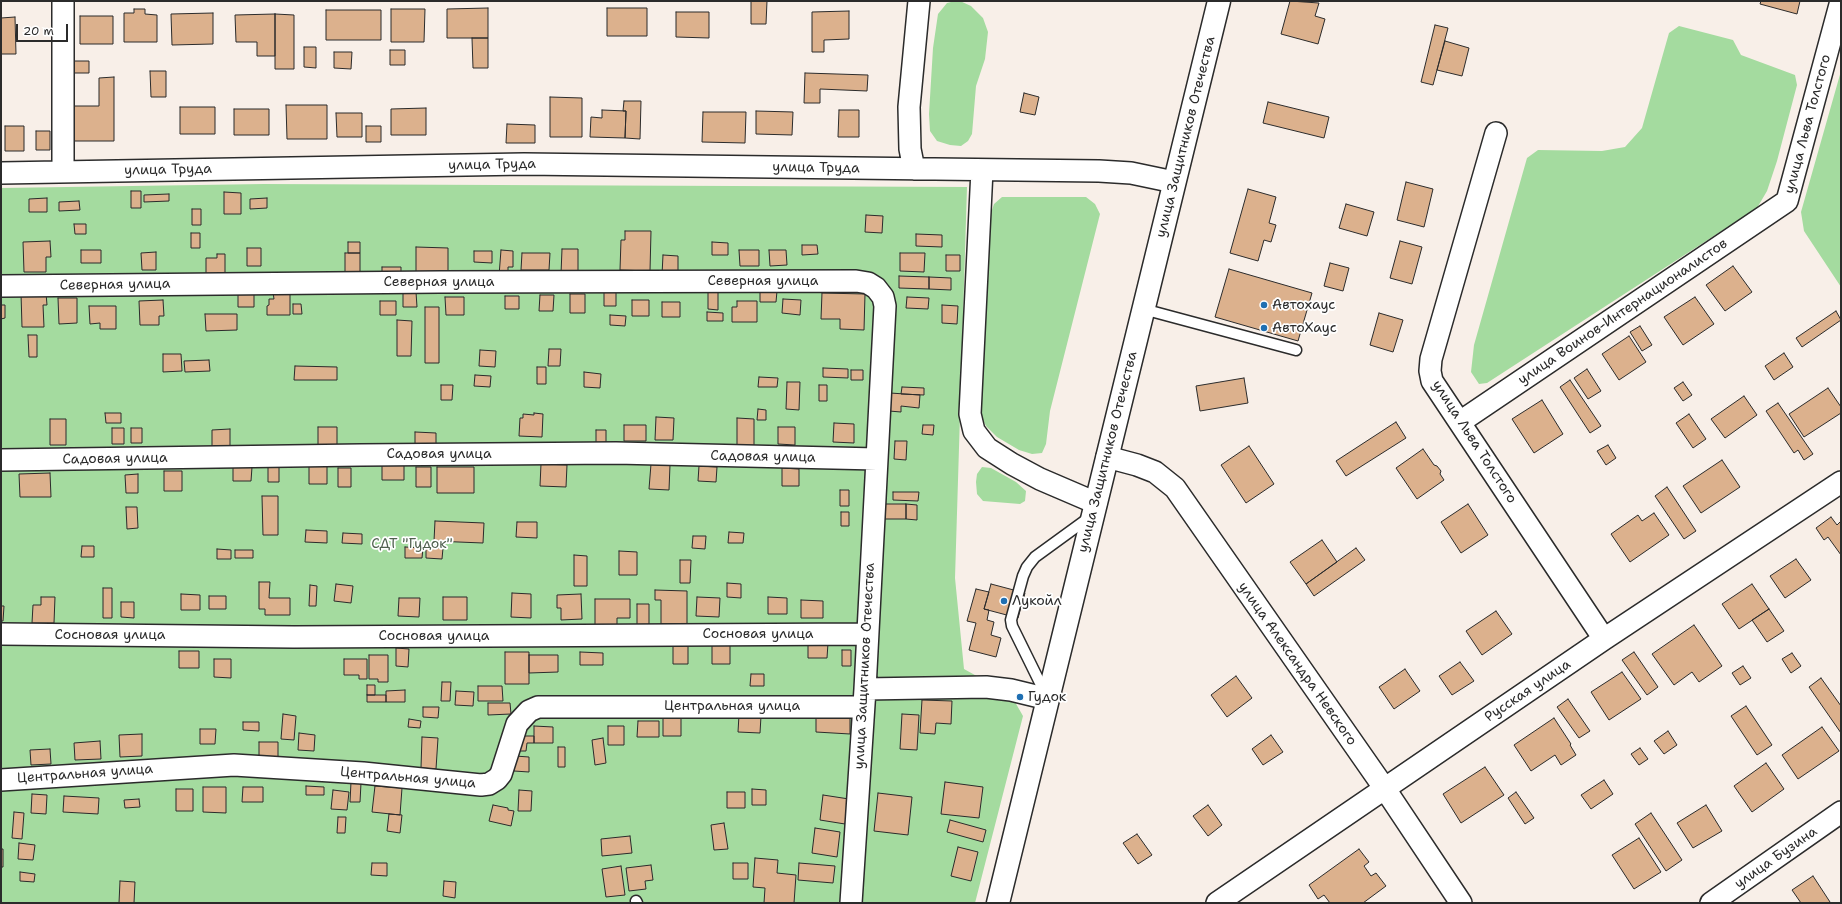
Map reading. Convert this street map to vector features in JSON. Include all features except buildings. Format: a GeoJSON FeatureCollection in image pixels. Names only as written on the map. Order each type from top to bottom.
{"type":"FeatureCollection","features":[{"type":"Feature","properties":{"kind":"main road","name":"улица Защитников Отечества"},"geometry":{"type":"LineString","coordinates":[[998,903],[1219,1]]}},
{"type":"Feature","properties":{"kind":"street"},"geometry":{"type":"LineString","coordinates":[[63,1],[63,172]]}},
{"type":"Feature","properties":{"kind":"street"},"geometry":{"type":"LineString","coordinates":[[914,169],[910,149],[910,107],[919,1]]}},
{"type":"Feature","properties":{"kind":"street","name":"улица Льва Толстого"},"geometry":{"type":"LineString","coordinates":[[1787,201],[1841,1]]}},
{"type":"Feature","properties":{"kind":"street","name":"улица Льва Толстого"},"geometry":{"type":"LineString","coordinates":[[1496,133],[1433,352],[1430,372],[1432,381],[1604,639]]}},
{"type":"Feature","properties":{"kind":"street","name":"улица Труда"},"geometry":{"type":"LineString","coordinates":[[1,173],[524,164],[1131,173],[1174,182]]}},
{"type":"Feature","properties":{"kind":"street"},"geometry":{"type":"LineString","coordinates":[[982,170],[970,414],[974,431],[988,448],[1012,464],[1095,509]]}},
{"type":"Feature","properties":{"kind":"street","name":"улица Воинов-Интернационалистов"},"geometry":{"type":"LineString","coordinates":[[1460,422],[1787,201]]}},
{"type":"Feature","properties":{"kind":"street","name":"Северная улица"},"geometry":{"type":"LineString","coordinates":[[1,286],[440,282],[856,281],[868,283],[876,288]]}},
{"type":"Feature","properties":{"kind":"street","name":"улица Защитников Отечества"},"geometry":{"type":"LineString","coordinates":[[851,903],[864,698],[885,306],[883,297],[876,288]]}},
{"type":"Feature","properties":{"kind":"street","name":"Садовая улица"},"geometry":{"type":"LineString","coordinates":[[1,460],[616,453],[877,459]]}},
{"type":"Feature","properties":{"kind":"street","name":"улица Александра Невского"},"geometry":{"type":"LineString","coordinates":[[1107,457],[1137,465],[1155,472],[1175,488],[1384,789],[1461,903]]}},
{"type":"Feature","properties":{"kind":"street","name":"Русская улица"},"geometry":{"type":"LineString","coordinates":[[1217,903],[1604,639],[1841,482]]}},
{"type":"Feature","properties":{"kind":"street","name":"Сосновая улица"},"geometry":{"type":"LineString","coordinates":[[1,634],[294,636],[867,634]]}},
{"type":"Feature","properties":{"kind":"street"},"geometry":{"type":"LineString","coordinates":[[864,698],[986,687],[1011,690],[1048,698]]}},
{"type":"Feature","properties":{"kind":"street","name":"Центральная улица"},"geometry":{"type":"LineString","coordinates":[[1,780],[234,765],[363,773],[481,785],[489,784],[497,780],[501,774],[517,724],[529,710],[538,706],[864,698]]}},
{"type":"Feature","properties":{"kind":"street","name":"улица Бузина"},"geometry":{"type":"LineString","coordinates":[[1711,903],[1841,812]]}},
{"type":"Feature","properties":{"kind":"lane"},"geometry":{"type":"LineString","coordinates":[[1143,309],[1296,350]]}},
{"type":"Feature","properties":{"kind":"lane"},"geometry":{"type":"LineString","coordinates":[[1048,698],[1012,626],[1011,620],[1022,576],[1027,567],[1035,557],[1095,509]]}},
{"type":"Feature","properties":{"kind":"green space"},"geometry":{"type":"Polygon","coordinates":[[[960,1],[971,6],[983,18],[988,32],[985,59],[976,86],[972,134],[968,141],[961,146],[950,145],[937,141],[930,131],[929,114],[933,48],[938,14],[947,3],[960,1]]]}},
{"type":"Feature","properties":{"kind":"green space"},"geometry":{"type":"Polygon","coordinates":[[[1679,26],[1733,40],[1741,55],[1795,75],[1797,85],[1777,161],[1767,191],[1757,208],[1487,383],[1479,384],[1471,372],[1474,345],[1527,158],[1538,150],[1602,151],[1625,147],[1642,128],[1669,33],[1679,26]]]}},
{"type":"Feature","properties":{"kind":"green space"},"geometry":{"type":"Polygon","coordinates":[[[1841,71],[1841,287],[1804,231],[1801,212],[1841,71]]]}},
{"type":"Feature","properties":{"kind":"green space","name":"СДТ \"Гудок\""},"geometry":{"type":"Polygon","coordinates":[[[264,184],[967,187],[955,578],[964,669],[1011,695],[1023,716],[975,903],[1,903],[1,188],[264,184]]]}},
{"type":"Feature","properties":{"kind":"green space"},"geometry":{"type":"Polygon","coordinates":[[[1002,197],[1086,197],[1095,204],[1100,214],[1050,411],[1046,444],[1042,453],[1032,454],[1019,450],[997,437],[986,426],[981,416],[979,400],[991,213],[994,204],[1002,197]]]}},
{"type":"Feature","properties":{"kind":"green space"},"geometry":{"type":"Polygon","coordinates":[[[982,467],[991,468],[1016,482],[1026,491],[1025,501],[1020,504],[983,501],[977,494],[976,482],[977,474],[982,467]]]}},
{"type":"Feature","properties":{"kind":"place","name":"Автохаус"},"geometry":{"type":"Point","coordinates":[1264,305]}},
{"type":"Feature","properties":{"kind":"place","name":"АвтоХаус"},"geometry":{"type":"Point","coordinates":[1264,328]}},
{"type":"Feature","properties":{"kind":"place","name":"Лукойл"},"geometry":{"type":"Point","coordinates":[1004,601]}},
{"type":"Feature","properties":{"kind":"place","name":"Гудок"},"geometry":{"type":"Point","coordinates":[1020,697]}}]}
